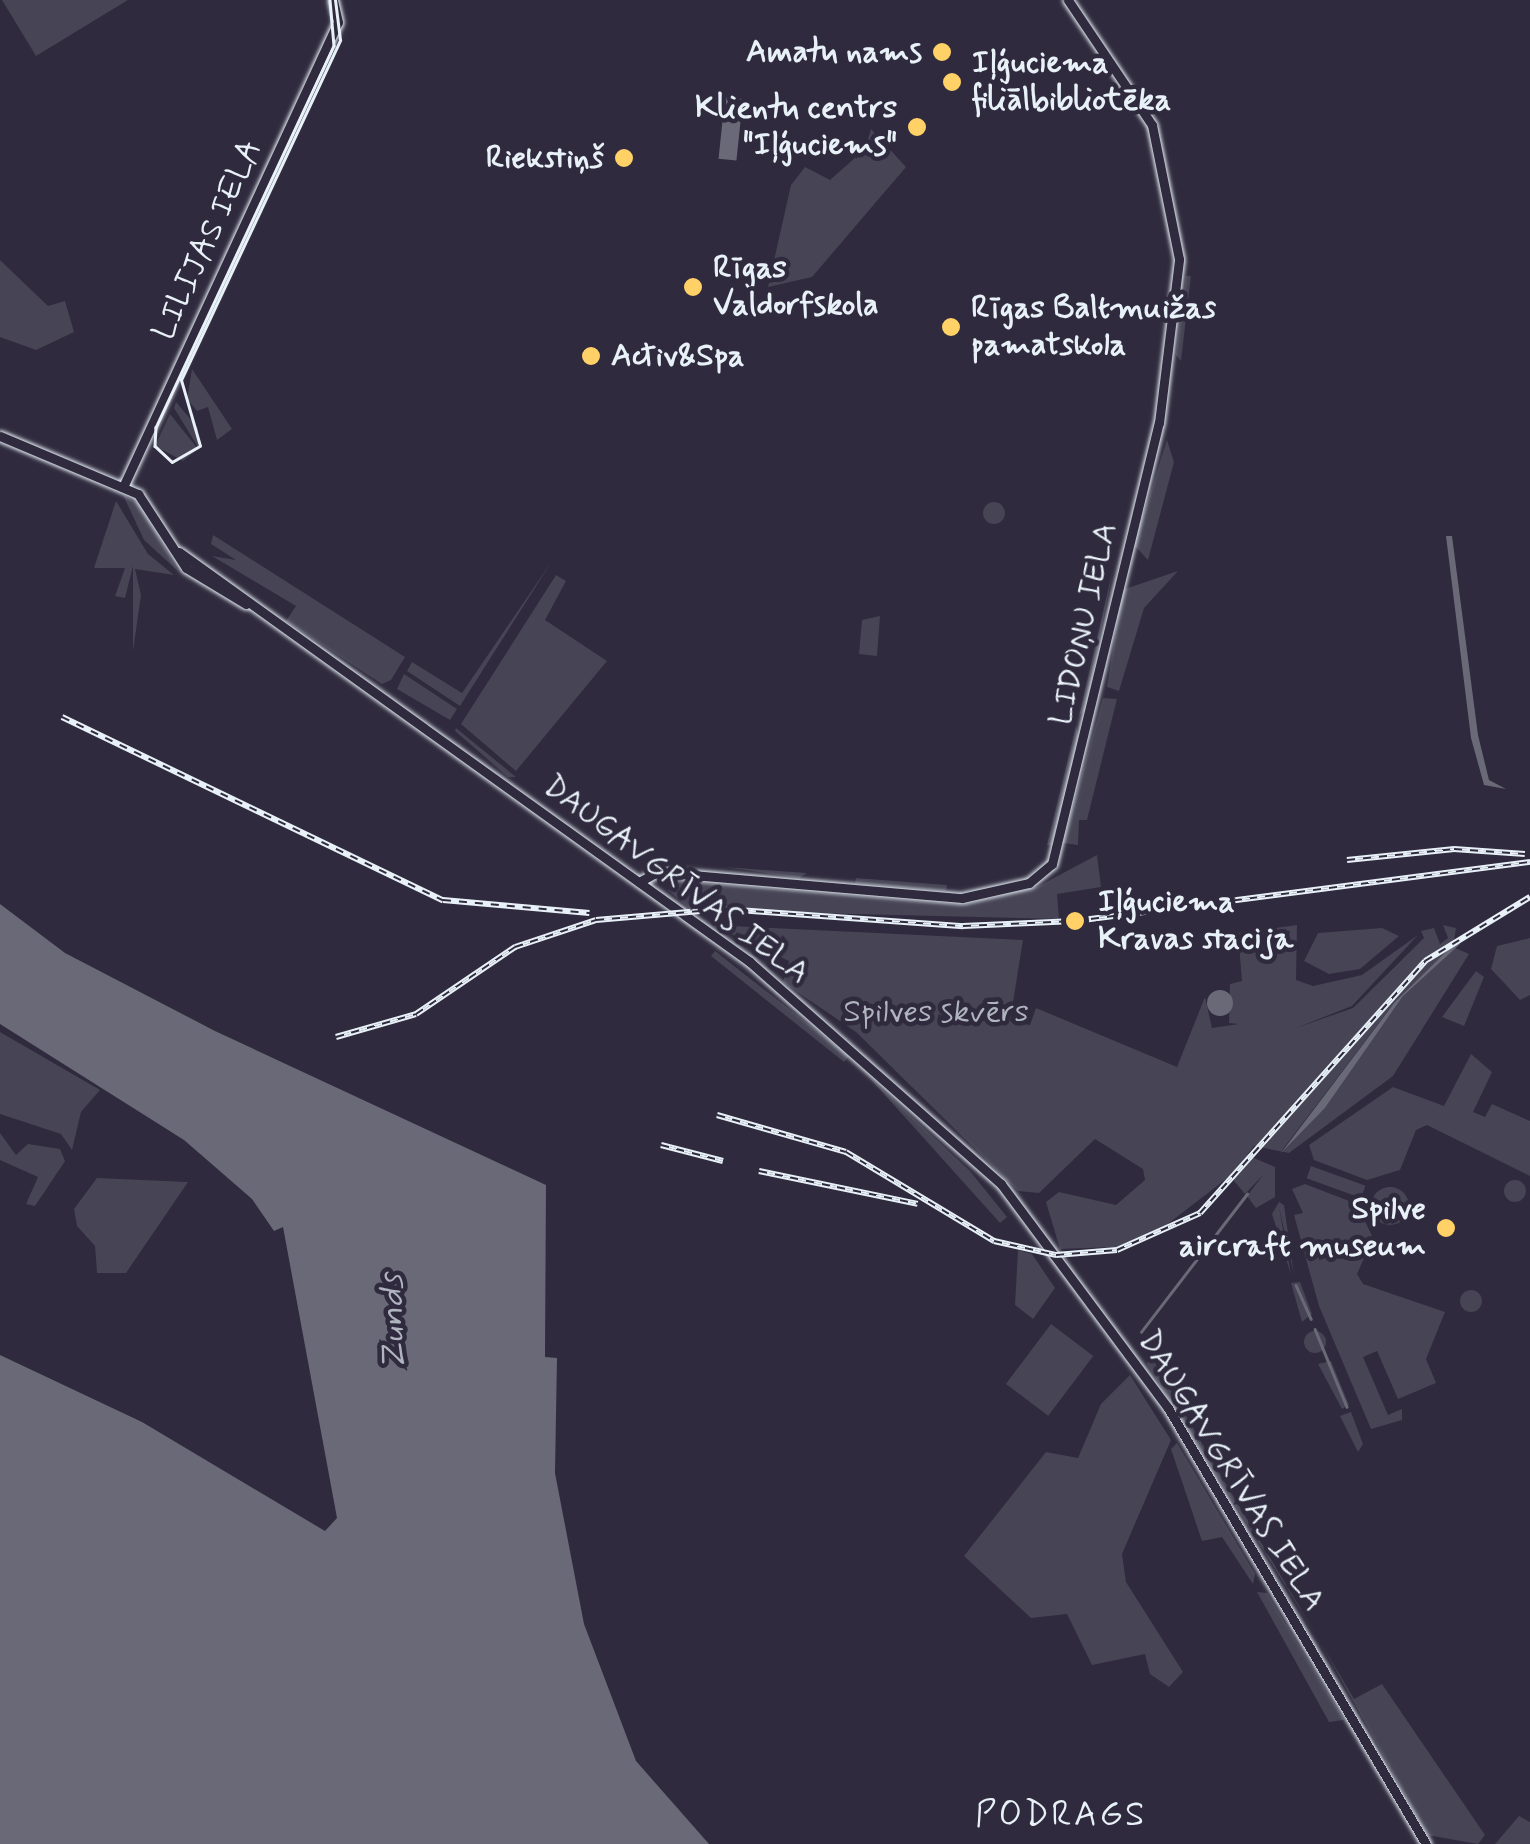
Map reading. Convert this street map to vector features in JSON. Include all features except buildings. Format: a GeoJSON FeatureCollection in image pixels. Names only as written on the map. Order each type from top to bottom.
{"type":"FeatureCollection","features":[{"type":"Feature","properties":{"kind":"main road","name":"LILIJAS IELA"},"geometry":{"type":"LineString","coordinates":[[123,488],[340,15],[333,0]]}},
{"type":"Feature","properties":{"kind":"main road","name":"LIDOŅU IELA"},"geometry":{"type":"LineString","coordinates":[[639,882],[657,872],[962,898],[1029,883],[1052,864],[1159,423],[1179,259],[1152,125],[1068,0]]}},
{"type":"Feature","properties":{"kind":"main road","name":"DAUGAVGRĪVAS IELA"},"geometry":{"type":"LineString","coordinates":[[0,436],[123,488],[146,502],[191,572],[246,604],[639,882],[862,1054],[1026,1214],[1168,1408],[1426,1844]]}},
{"type":"Feature","properties":{"kind":"green space"},"geometry":{"type":"Polygon","coordinates":[[[2,0],[128,0],[36,56],[2,0]]]}},
{"type":"Feature","properties":{"kind":"green space"},"geometry":{"type":"Polygon","coordinates":[[[871,129],[906,167],[812,277],[768,287],[791,185],[805,167],[830,180],[865,149],[871,129]]]}},
{"type":"Feature","properties":{"kind":"green space"},"geometry":{"type":"Polygon","coordinates":[[[0,260],[48,306],[65,301],[74,332],[36,350],[0,337],[0,260]]]}},
{"type":"Feature","properties":{"kind":"green space"},"geometry":{"type":"Polygon","coordinates":[[[1186,276],[1191,276],[1181,361],[1176,355],[1186,276]]]}},
{"type":"Feature","properties":{"kind":"green space"},"geometry":{"type":"Polygon","coordinates":[[[192,369],[232,429],[217,440],[208,407],[197,411],[187,399],[192,369]]]}},
{"type":"Feature","properties":{"kind":"green space"},"geometry":{"type":"Polygon","coordinates":[[[176,402],[198,428],[198,447],[174,408],[176,402]]]}},
{"type":"Feature","properties":{"kind":"green space"},"geometry":{"type":"Polygon","coordinates":[[[170,414],[198,449],[183,461],[155,446],[170,414]]]}},
{"type":"Feature","properties":{"kind":"green space"},"geometry":{"type":"Polygon","coordinates":[[[1167,440],[1174,462],[1148,560],[1134,545],[1167,440]]]}},
{"type":"Feature","properties":{"kind":"green space"},"geometry":{"type":"Polygon","coordinates":[[[123,495],[139,504],[178,571],[144,540],[123,495]]]}},
{"type":"Feature","properties":{"kind":"green space"},"geometry":{"type":"Polygon","coordinates":[[[116,501],[148,554],[174,575],[135,569],[141,595],[133,651],[133,566],[125,598],[115,596],[125,568],[94,568],[116,501]]]}},
{"type":"Feature","properties":{"kind":"green space"},"geometry":{"type":"Polygon","coordinates":[[[994,502],[1002,505],[1002,521],[994,524],[986,521],[983,513],[986,505],[994,502]]]}},
{"type":"Feature","properties":{"kind":"green space"},"geometry":{"type":"Polygon","coordinates":[[[213,535],[405,657],[391,680],[382,684],[286,621],[296,606],[212,556],[236,560],[211,544],[213,535]]]}},
{"type":"Feature","properties":{"kind":"green space"},"geometry":{"type":"Polygon","coordinates":[[[552,561],[460,706],[407,671],[412,662],[462,693],[552,561]]]}},
{"type":"Feature","properties":{"kind":"green space"},"geometry":{"type":"Polygon","coordinates":[[[1113,569],[1086,709],[1079,716],[1113,569]]]}},
{"type":"Feature","properties":{"kind":"green space"},"geometry":{"type":"Polygon","coordinates":[[[1178,571],[1144,608],[1119,691],[1107,687],[1122,590],[1178,571]]]}},
{"type":"Feature","properties":{"kind":"green space"},"geometry":{"type":"Polygon","coordinates":[[[556,575],[566,581],[545,620],[607,661],[516,771],[461,724],[556,575]]]}},
{"type":"Feature","properties":{"kind":"green space"},"geometry":{"type":"Polygon","coordinates":[[[880,616],[877,656],[859,654],[862,620],[880,616]]]}},
{"type":"Feature","properties":{"kind":"green space"},"geometry":{"type":"Polygon","coordinates":[[[404,674],[457,709],[450,720],[397,689],[404,674]]]}},
{"type":"Feature","properties":{"kind":"green space"},"geometry":{"type":"Polygon","coordinates":[[[1103,698],[1117,699],[1087,820],[1079,820],[1078,845],[1063,843],[1103,698]]]}},
{"type":"Feature","properties":{"kind":"green space"},"geometry":{"type":"Polygon","coordinates":[[[1076,726],[1079,738],[1053,846],[1047,845],[1076,726]]]}},
{"type":"Feature","properties":{"kind":"green space"},"geometry":{"type":"Polygon","coordinates":[[[456,728],[516,777],[508,777],[456,728]]]}},
{"type":"Feature","properties":{"kind":"green space"},"geometry":{"type":"Polygon","coordinates":[[[1097,855],[1101,887],[1057,894],[1059,919],[691,910],[668,890],[676,881],[963,905],[1037,887],[1097,855]]]}},
{"type":"Feature","properties":{"kind":"green space"},"geometry":{"type":"Polygon","coordinates":[[[724,867],[807,873],[799,878],[724,867]]]}},
{"type":"Feature","properties":{"kind":"green space"},"geometry":{"type":"Polygon","coordinates":[[[856,878],[947,885],[946,891],[855,883],[856,878]]]}},
{"type":"Feature","properties":{"kind":"green space","name":"Spilves skvērs"},"geometry":{"type":"Polygon","coordinates":[[[712,925],[1023,940],[1010,1021],[1030,1025],[1036,1008],[1177,1067],[1205,997],[1212,1028],[1239,1024],[1229,1023],[1230,984],[1242,981],[1238,933],[1297,925],[1296,980],[1313,986],[1362,975],[1418,935],[1352,1006],[1296,1028],[1353,1008],[1424,938],[1421,931],[1434,928],[1440,944],[1448,938],[1443,925],[1456,928],[1453,947],[1469,954],[1393,1076],[1289,1153],[1282,1152],[1325,1108],[1403,996],[1281,1151],[1254,1146],[1247,1155],[1275,1167],[1275,1197],[1256,1208],[1247,1196],[1263,1175],[1245,1194],[1230,1176],[1156,1233],[1116,1247],[1060,1249],[1046,1202],[1059,1192],[1116,1205],[1145,1180],[1143,1169],[1095,1139],[1039,1193],[1018,1191],[856,1032],[783,982],[789,961],[712,925]]]}},
{"type":"Feature","properties":{"kind":"green space"},"geometry":{"type":"Polygon","coordinates":[[[1382,928],[1399,936],[1360,969],[1329,974],[1304,961],[1318,933],[1382,928]]]}},
{"type":"Feature","properties":{"kind":"green space"},"geometry":{"type":"Polygon","coordinates":[[[1530,938],[1530,995],[1520,1000],[1491,969],[1497,946],[1530,938]]]}},
{"type":"Feature","properties":{"kind":"green space"},"geometry":{"type":"Polygon","coordinates":[[[715,951],[849,1056],[844,1062],[711,956],[715,951]]]}},
{"type":"Feature","properties":{"kind":"green space"},"geometry":{"type":"Polygon","coordinates":[[[1476,971],[1484,977],[1464,1026],[1442,1017],[1476,971]]]}},
{"type":"Feature","properties":{"kind":"green space"},"geometry":{"type":"Polygon","coordinates":[[[0,1032],[100,1090],[81,1112],[72,1150],[61,1134],[0,1114],[0,1032]]]}},
{"type":"Feature","properties":{"kind":"green space"},"geometry":{"type":"Polygon","coordinates":[[[1471,1054],[1492,1072],[1473,1112],[1485,1117],[1492,1104],[1530,1121],[1530,1176],[1427,1125],[1416,1130],[1400,1170],[1367,1180],[1314,1160],[1309,1145],[1393,1087],[1444,1106],[1471,1054]]]}},
{"type":"Feature","properties":{"kind":"green space"},"geometry":{"type":"Polygon","coordinates":[[[867,1075],[970,1171],[1007,1217],[1000,1223],[867,1075]]]}},
{"type":"Feature","properties":{"kind":"green space"},"geometry":{"type":"Polygon","coordinates":[[[0,1133],[16,1155],[28,1144],[60,1149],[65,1161],[35,1206],[26,1204],[38,1177],[0,1160],[0,1133]]]}},
{"type":"Feature","properties":{"kind":"green space"},"geometry":{"type":"Polygon","coordinates":[[[1311,1166],[1366,1186],[1361,1198],[1307,1178],[1311,1166]]]}},
{"type":"Feature","properties":{"kind":"green space"},"geometry":{"type":"Polygon","coordinates":[[[97,1178],[188,1182],[126,1273],[97,1273],[95,1246],[77,1226],[74,1209],[97,1178]]]}},
{"type":"Feature","properties":{"kind":"green space"},"geometry":{"type":"Polygon","coordinates":[[[1511,1180],[1519,1180],[1526,1191],[1519,1202],[1511,1202],[1504,1195],[1504,1187],[1511,1180]]]}},
{"type":"Feature","properties":{"kind":"green space"},"geometry":{"type":"Polygon","coordinates":[[[1305,1184],[1357,1204],[1373,1238],[1357,1274],[1363,1284],[1445,1312],[1426,1359],[1436,1383],[1398,1399],[1377,1351],[1363,1357],[1388,1415],[1402,1409],[1402,1420],[1371,1429],[1319,1306],[1294,1215],[1303,1213],[1292,1189],[1305,1184]]]}},
{"type":"Feature","properties":{"kind":"green space"},"geometry":{"type":"Polygon","coordinates":[[[1390,1187],[1403,1193],[1409,1206],[1403,1219],[1390,1225],[1377,1219],[1371,1206],[1377,1193],[1390,1187]]]}},
{"type":"Feature","properties":{"kind":"green space"},"geometry":{"type":"Polygon","coordinates":[[[1279,1202],[1284,1205],[1294,1275],[1279,1207],[1291,1275],[1272,1214],[1279,1202]]]}},
{"type":"Feature","properties":{"kind":"green space"},"geometry":{"type":"Polygon","coordinates":[[[1018,1250],[1032,1254],[1055,1288],[1033,1319],[1015,1305],[1018,1250]]]}},
{"type":"Feature","properties":{"kind":"green space"},"geometry":{"type":"Polygon","coordinates":[[[1300,1282],[1312,1314],[1302,1322],[1291,1283],[1300,1282]]]}},
{"type":"Feature","properties":{"kind":"green space"},"geometry":{"type":"Polygon","coordinates":[[[1471,1290],[1479,1293],[1479,1309],[1471,1312],[1463,1309],[1460,1301],[1463,1293],[1471,1290]]]}},
{"type":"Feature","properties":{"kind":"green space"},"geometry":{"type":"Polygon","coordinates":[[[1051,1324],[1093,1356],[1048,1416],[1006,1384],[1051,1324]]]}},
{"type":"Feature","properties":{"kind":"green space"},"geometry":{"type":"Polygon","coordinates":[[[1315,1331],[1323,1334],[1323,1350],[1315,1353],[1307,1350],[1304,1342],[1307,1334],[1315,1331]]]}},
{"type":"Feature","properties":{"kind":"green space"},"geometry":{"type":"Polygon","coordinates":[[[1150,1354],[1217,1469],[1317,1636],[1147,1364],[1150,1354]]]}},
{"type":"Feature","properties":{"kind":"green space"},"geometry":{"type":"Polygon","coordinates":[[[1331,1361],[1349,1405],[1342,1409],[1318,1364],[1331,1361]]]}},
{"type":"Feature","properties":{"kind":"green space"},"geometry":{"type":"Polygon","coordinates":[[[1130,1375],[1171,1440],[1122,1554],[1126,1582],[1183,1672],[1169,1687],[1150,1674],[1145,1654],[1092,1665],[1067,1614],[1031,1618],[964,1556],[1046,1452],[1078,1458],[1101,1404],[1130,1375]]]}},
{"type":"Feature","properties":{"kind":"green space"},"geometry":{"type":"Polygon","coordinates":[[[1351,1412],[1363,1444],[1358,1452],[1340,1416],[1351,1412]]]}},
{"type":"Feature","properties":{"kind":"green space"},"geometry":{"type":"Polygon","coordinates":[[[1177,1443],[1255,1574],[1253,1584],[1222,1537],[1202,1541],[1171,1449],[1177,1443]]]}},
{"type":"Feature","properties":{"kind":"green space"},"geometry":{"type":"Polygon","coordinates":[[[1257,1592],[1267,1593],[1344,1720],[1329,1722],[1257,1592]]]}},
{"type":"Feature","properties":{"kind":"green space"},"geometry":{"type":"Polygon","coordinates":[[[1320,1641],[1354,1699],[1382,1684],[1485,1835],[1478,1844],[1427,1835],[1320,1641]]]}},
{"type":"Feature","properties":{"kind":"green space"},"geometry":{"type":"Polygon","coordinates":[[[1519,1816],[1530,1822],[1530,1844],[1495,1844],[1519,1816]]]}},
{"type":"Feature","properties":{"kind":"water"},"geometry":{"type":"Polygon","coordinates":[[[725,97],[743,99],[736,161],[719,159],[725,97]]]}},
{"type":"Feature","properties":{"kind":"water"},"geometry":{"type":"Polygon","coordinates":[[[1446,536],[1452,536],[1478,735],[1489,780],[1506,789],[1484,785],[1471,738],[1446,536]]]}},
{"type":"Feature","properties":{"kind":"water","name":"Zunds"},"geometry":{"type":"Polygon","coordinates":[[[0,904],[65,953],[215,1031],[546,1185],[545,1357],[557,1358],[555,1473],[584,1624],[636,1761],[709,1844],[0,1844],[0,1355],[142,1422],[325,1531],[337,1518],[283,1227],[274,1231],[252,1199],[184,1140],[0,1024],[0,904]]]}},
{"type":"Feature","properties":{"kind":"water"},"geometry":{"type":"Polygon","coordinates":[[[1458,940],[1460,944],[1403,996],[1325,1108],[1281,1153],[1395,1002],[1458,940]]]}},
{"type":"Feature","properties":{"kind":"water"},"geometry":{"type":"Polygon","coordinates":[[[1220,990],[1229,994],[1233,1003],[1229,1012],[1220,1016],[1211,1012],[1207,1003],[1211,994],[1220,990]]]}},
{"type":"Feature","properties":{"kind":"waterway"},"geometry":{"type":"LineString","coordinates":[[1141,1332],[1247,1194]]}},
{"type":"Feature","properties":{"kind":"waterway"},"geometry":{"type":"LineString","coordinates":[[1296,1285],[1311,1319]]}},
{"type":"Feature","properties":{"kind":"waterway"},"geometry":{"type":"LineString","coordinates":[[1315,1329],[1347,1407]]}},
{"type":"Feature","properties":{"kind":"tram line"},"geometry":{"type":"LineString","coordinates":[[330,0],[334,46],[156,427],[155,446],[172,462],[200,446],[181,380],[340,40],[335,0]]}},
{"type":"Feature","properties":{"kind":"railway"},"geometry":{"type":"LineString","coordinates":[[62,717],[443,900],[589,913]]}},
{"type":"Feature","properties":{"kind":"railway"},"geometry":{"type":"LineString","coordinates":[[1347,860],[1454,849],[1525,854]]}},
{"type":"Feature","properties":{"kind":"railway"},"geometry":{"type":"LineString","coordinates":[[336,1037],[416,1014],[515,947],[596,920],[724,909],[963,926],[1075,921],[1530,862]]}},
{"type":"Feature","properties":{"kind":"railway"},"geometry":{"type":"LineString","coordinates":[[717,1115],[846,1152],[994,1241],[1056,1255],[1117,1250],[1200,1213],[1425,961],[1530,897]]}},
{"type":"Feature","properties":{"kind":"railway"},"geometry":{"type":"LineString","coordinates":[[661,1145],[723,1161]]}},
{"type":"Feature","properties":{"kind":"railway"},"geometry":{"type":"LineString","coordinates":[[759,1171],[918,1204]]}},
{"type":"Feature","properties":{"kind":"place","name":"Amatu nams"},"geometry":{"type":"Point","coordinates":[942,52]}},
{"type":"Feature","properties":{"kind":"place","name":"Iļģuciema filiālbibliotēka"},"geometry":{"type":"Point","coordinates":[952,82]}},
{"type":"Feature","properties":{"kind":"place","name":"Klientu centrs \"Iļģuciems\""},"geometry":{"type":"Point","coordinates":[917,127]}},
{"type":"Feature","properties":{"kind":"place","name":"Riekstiņš"},"geometry":{"type":"Point","coordinates":[624,158]}},
{"type":"Feature","properties":{"kind":"place","name":"Rīgas Valdorfskola"},"geometry":{"type":"Point","coordinates":[693,287]}},
{"type":"Feature","properties":{"kind":"place","name":"Rīgas Baltmuižas pamatskola"},"geometry":{"type":"Point","coordinates":[951,327]}},
{"type":"Feature","properties":{"kind":"place","name":"Activ&Spa"},"geometry":{"type":"Point","coordinates":[591,356]}},
{"type":"Feature","properties":{"kind":"place","name":"Iļģuciema Kravas stacija"},"geometry":{"type":"Point","coordinates":[1075,921]}},
{"type":"Feature","properties":{"kind":"place","name":"Spilve aircraft museum"},"geometry":{"type":"Point","coordinates":[1446,1228]}},
{"type":"Feature","properties":{"kind":"district","name":"PODRAGS"},"geometry":{"type":"Point","coordinates":[1061,1815]}}]}
